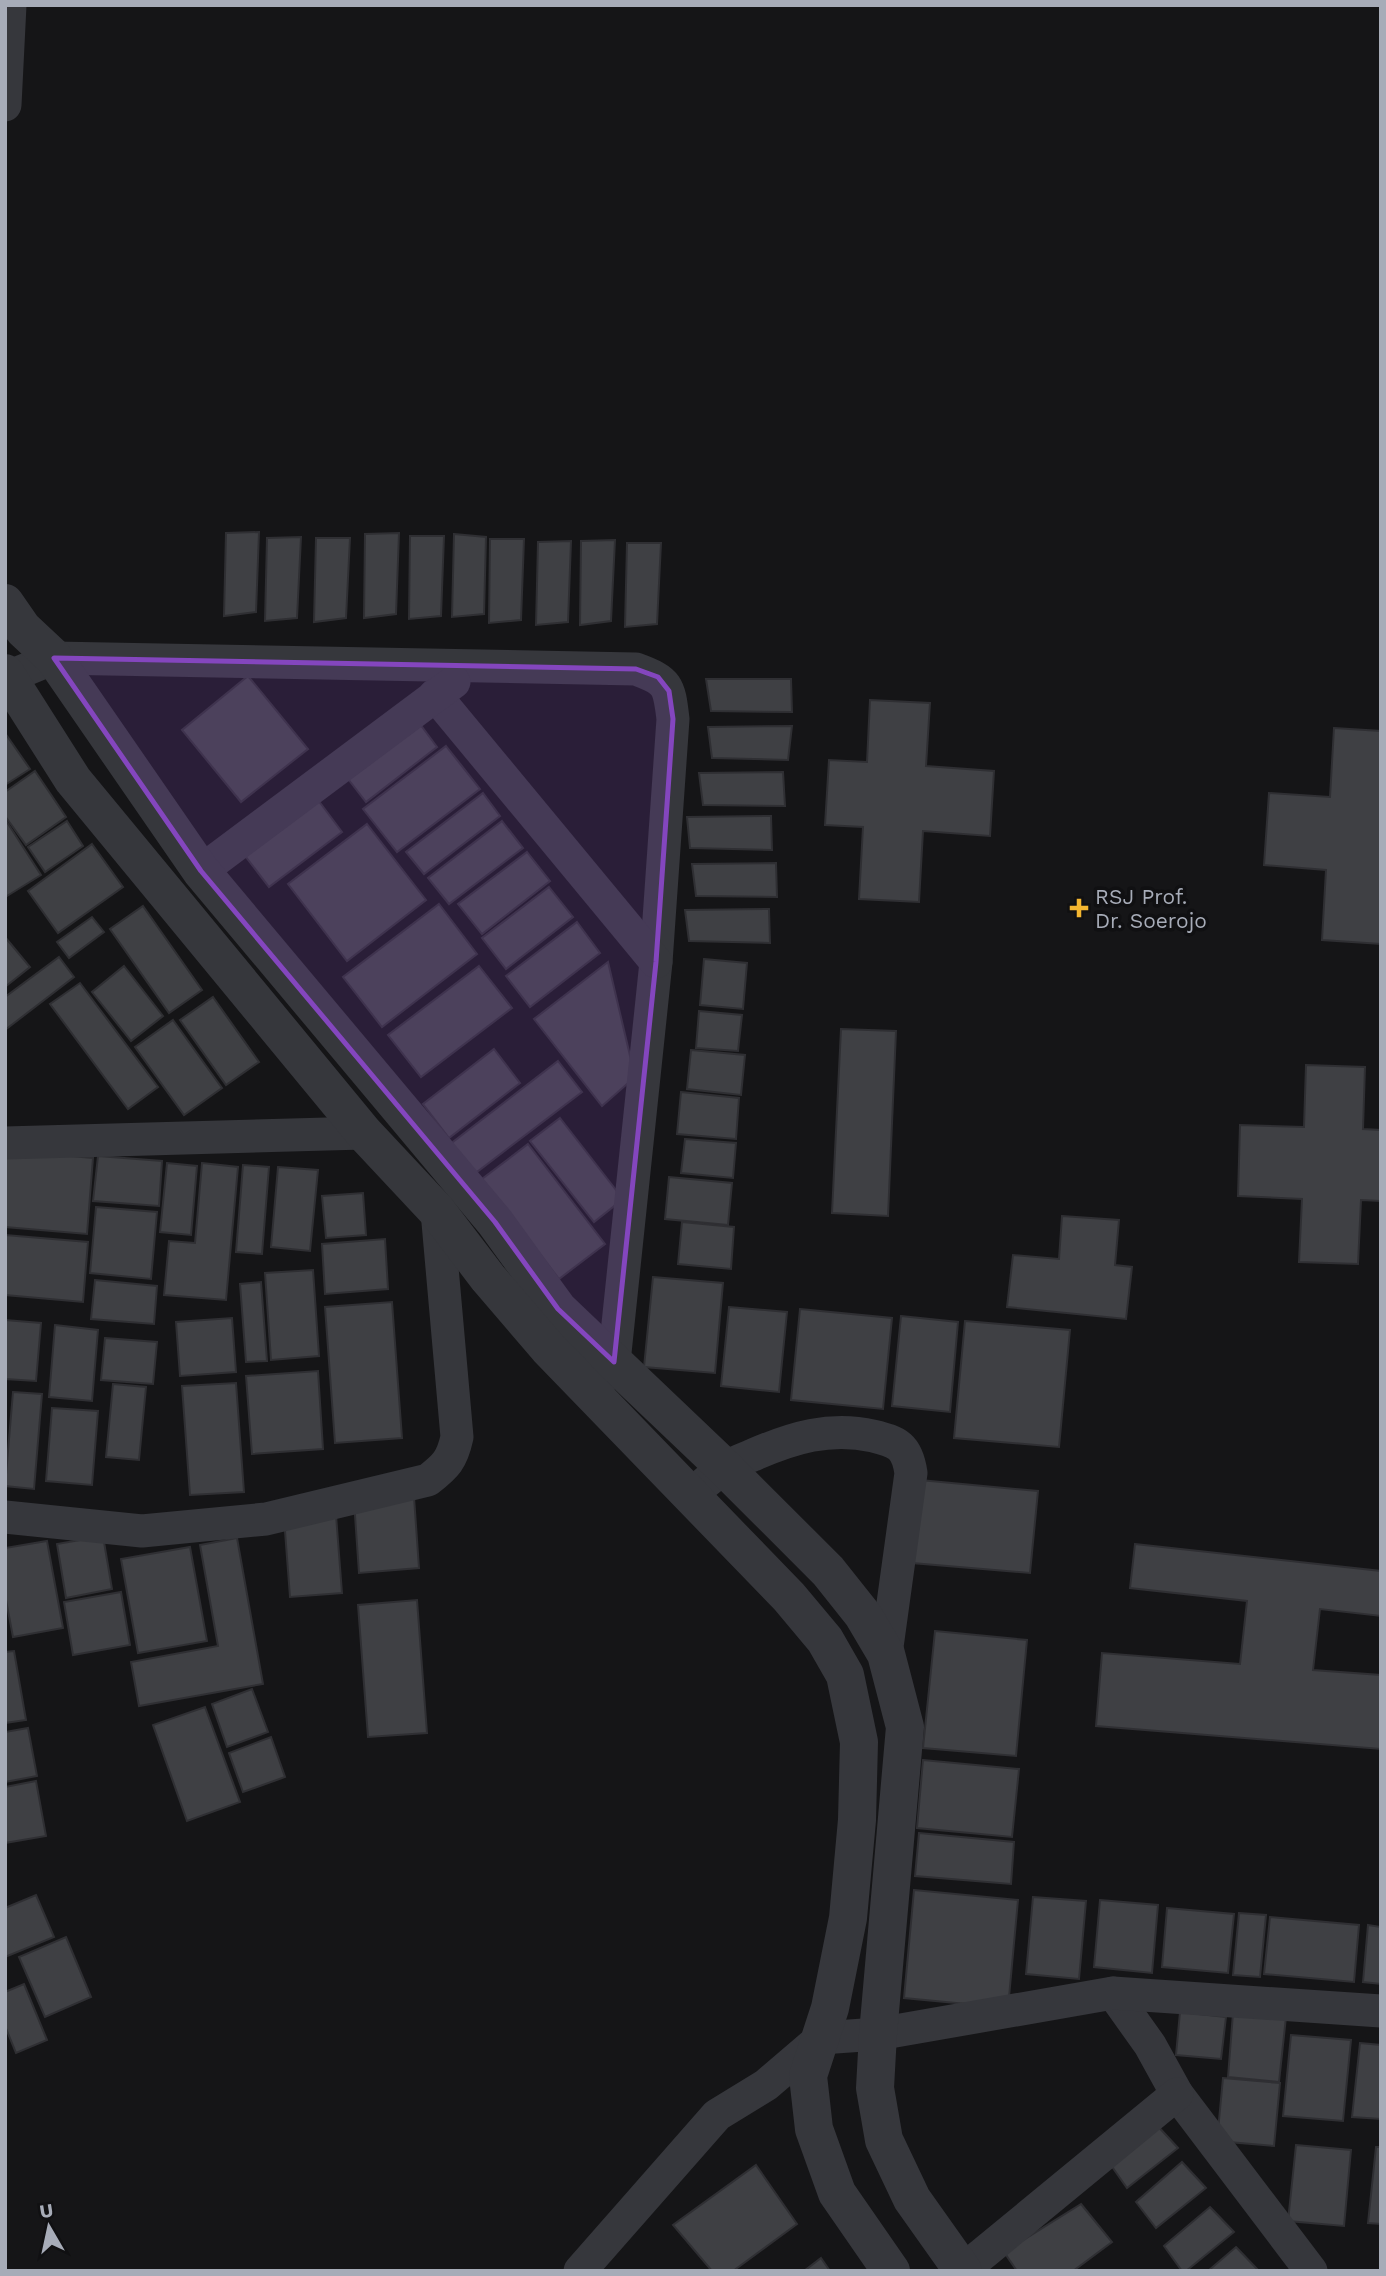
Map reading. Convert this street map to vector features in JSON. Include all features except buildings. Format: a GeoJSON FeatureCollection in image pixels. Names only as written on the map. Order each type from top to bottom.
{"type":"FeatureCollection","features":[{"type":"Feature","properties":{"kind":"street"},"geometry":{"type":"LineString","coordinates":[[5,105],[10,5]]}},
{"type":"Feature","properties":{"kind":"street"},"geometry":{"type":"LineString","coordinates":[[5,603],[23,629],[54,658],[201,871],[495,1222],[558,1309],[828,1570],[863,1615],[886,1654],[905,1727],[878,2034],[876,2088],[884,2140],[912,2199],[963,2271],[1177,2094]]}},
{"type":"Feature","properties":{"kind":"street"},"geometry":{"type":"LineString","coordinates":[[592,1393],[614,1362],[656,962],[673,719],[670,691],[658,677],[636,670],[476,666],[54,658],[7,675],[73,780],[364,1133],[437,1212],[548,1348],[789,1597],[825,1640],[845,1675],[859,1742],[857,1820],[848,1917],[830,2008],[808,2076],[814,2129],[837,2193],[891,2271]]}},
{"type":"Feature","properties":{"kind":"street"},"geometry":{"type":"LineString","coordinates":[[201,871],[476,666]]}},
{"type":"Feature","properties":{"kind":"street"},"geometry":{"type":"LineString","coordinates":[[435,695],[656,962]]}},
{"type":"Feature","properties":{"kind":"street"},"geometry":{"type":"LineString","coordinates":[[5,1143],[364,1133]]}},
{"type":"Feature","properties":{"kind":"street"},"geometry":{"type":"LineString","coordinates":[[5,1517],[142,1531],[156,1530],[266,1519],[428,1480],[443,1469],[453,1456],[457,1437],[437,1212]]}},
{"type":"Feature","properties":{"kind":"street"},"geometry":{"type":"LineString","coordinates":[[690,1495],[725,1468],[807,1434],[844,1432],[868,1435],[888,1440],[901,1447],[908,1457],[911,1473],[886,1654]]}},
{"type":"Feature","properties":{"kind":"street"},"geometry":{"type":"LineString","coordinates":[[580,2271],[717,2115],[766,2085],[821,2038],[878,2034],[1113,1993],[1381,2011]]}},
{"type":"Feature","properties":{"kind":"street"},"geometry":{"type":"LineString","coordinates":[[1113,1993],[1150,2045],[1177,2094],[1311,2271]]}},
{"type":"Feature","properties":{"kind":"highlighted area"},"geometry":{"type":"Polygon","coordinates":[[[54,658],[636,669],[658,677],[669,691],[673,719],[656,962],[614,1362],[558,1309],[495,1222],[201,871],[54,658]]]}},
{"type":"Feature","properties":{"kind":"place","name":"RSJ Prof. Dr. Soerojo"},"geometry":{"type":"Point","coordinates":[1079,908]}}]}
